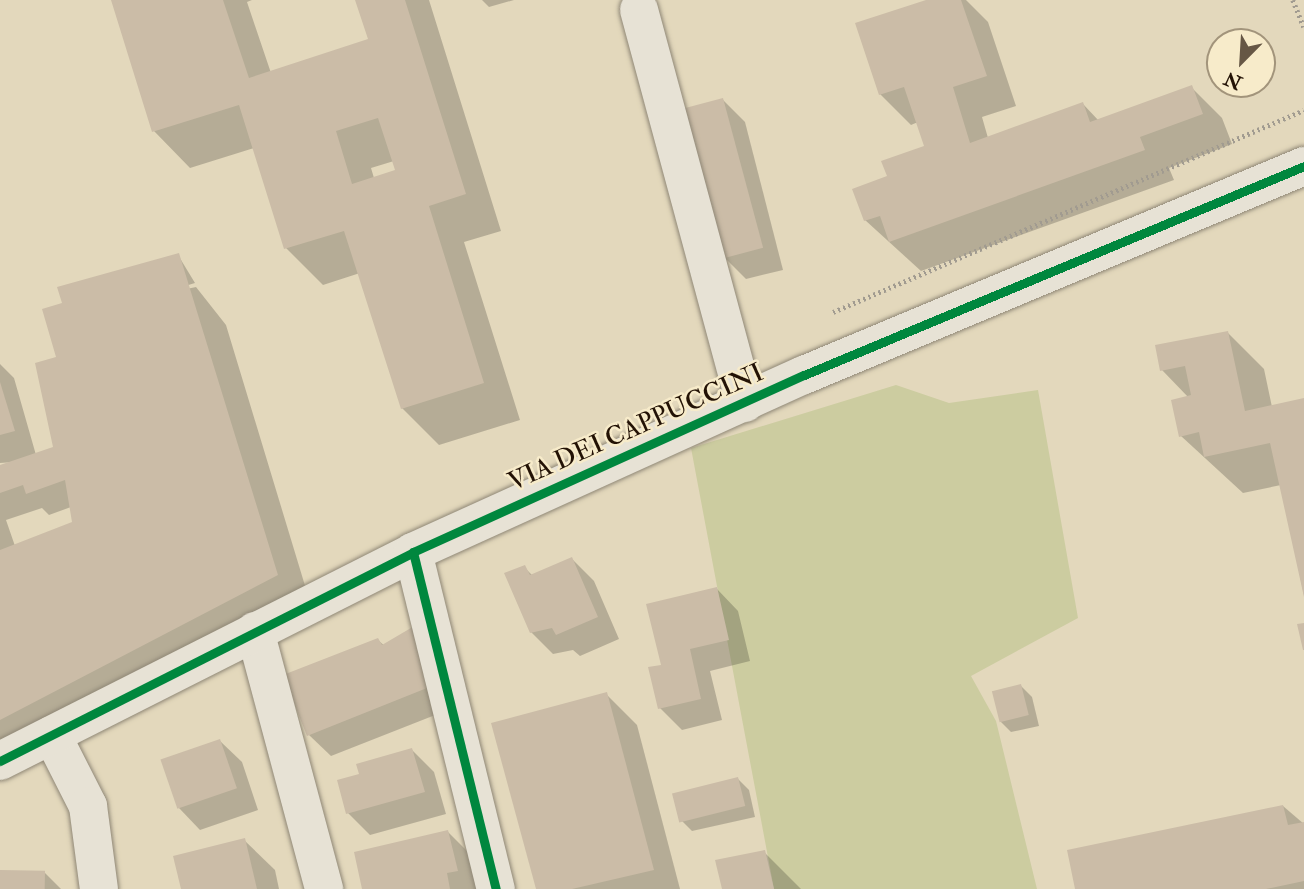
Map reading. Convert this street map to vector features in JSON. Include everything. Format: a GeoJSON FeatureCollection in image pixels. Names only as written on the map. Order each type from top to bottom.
{"type":"FeatureCollection","features":[{"type":"Feature","properties":{"kind":"street"},"geometry":{"type":"LineString","coordinates":[[639,10],[745,403]]}},
{"type":"Feature","properties":{"kind":"street","name":"VIA DEI CAPPUCCINI"},"geometry":{"type":"LineString","coordinates":[[0,761],[413,552],[745,403],[1304,166]]}},
{"type":"Feature","properties":{"kind":"street"},"geometry":{"type":"LineString","coordinates":[[413,552],[496,888]]}},
{"type":"Feature","properties":{"kind":"street"},"geometry":{"type":"LineString","coordinates":[[255,631],[324,889]]}},
{"type":"Feature","properties":{"kind":"street"},"geometry":{"type":"LineString","coordinates":[[52,735],[88,806],[99,889]]}},
{"type":"Feature","properties":{"kind":"path"},"geometry":{"type":"LineString","coordinates":[[1293,0],[1304,26]]}},
{"type":"Feature","properties":{"kind":"path"},"geometry":{"type":"LineString","coordinates":[[821,317],[1304,110]]}},
{"type":"Feature","properties":{"kind":"green space"},"geometry":{"type":"Polygon","coordinates":[[[896,385],[949,403],[1038,390],[1078,618],[971,676],[996,721],[1037,889],[774,889],[691,448],[896,385]]]}},
{"type":"Feature","properties":{"kind":"building"},"geometry":{"type":"Polygon","coordinates":[[[111,0],[223,0],[249,78],[368,39],[355,0],[405,0],[466,194],[429,206],[484,383],[401,409],[344,231],[284,249],[239,105],[152,132],[111,0]],[[378,118],[336,131],[352,184],[395,170],[378,118]]]}},
{"type":"Feature","properties":{"kind":"building"},"geometry":{"type":"Polygon","coordinates":[[[926,0],[961,0],[987,76],[953,87],[970,143],[1083,102],[1090,122],[1192,85],[1203,114],[1140,137],[1145,150],[889,242],[880,216],[864,221],[852,189],[887,176],[881,161],[924,146],[904,87],[879,95],[855,23],[926,0]]]}},
{"type":"Feature","properties":{"kind":"building"},"geometry":{"type":"Polygon","coordinates":[[[723,98],[763,248],[724,258],[684,108],[723,98]]]}},
{"type":"Feature","properties":{"kind":"building"},"geometry":{"type":"Polygon","coordinates":[[[179,253],[278,575],[0,720],[0,550],[72,522],[65,480],[26,494],[23,485],[0,493],[0,465],[53,447],[35,363],[56,357],[42,309],[62,303],[57,287],[179,253]]]}},
{"type":"Feature","properties":{"kind":"building"},"geometry":{"type":"Polygon","coordinates":[[[1228,331],[1245,411],[1304,398],[1304,597],[1270,443],[1204,457],[1199,432],[1179,437],[1171,400],[1191,395],[1185,366],[1160,371],[1155,345],[1228,331]]]}},
{"type":"Feature","properties":{"kind":"building"},"geometry":{"type":"Polygon","coordinates":[[[0,382],[15,431],[0,435],[0,382]]]}},
{"type":"Feature","properties":{"kind":"building"},"geometry":{"type":"Polygon","coordinates":[[[572,557],[598,617],[556,635],[552,628],[530,633],[504,573],[525,565],[530,575],[572,557]]]}},
{"type":"Feature","properties":{"kind":"building"},"geometry":{"type":"Polygon","coordinates":[[[717,587],[729,640],[690,649],[701,699],[658,709],[648,667],[661,665],[646,604],[717,587]]]}},
{"type":"Feature","properties":{"kind":"building"},"geometry":{"type":"Polygon","coordinates":[[[1304,623],[1304,650],[1303,650],[1297,624],[1304,623]]]}},
{"type":"Feature","properties":{"kind":"building"},"geometry":{"type":"Polygon","coordinates":[[[416,625],[432,686],[307,736],[283,675],[378,638],[382,645],[416,625]]]}},
{"type":"Feature","properties":{"kind":"building"},"geometry":{"type":"Polygon","coordinates":[[[1021,684],[1029,715],[1000,722],[992,691],[1021,684]]]}},
{"type":"Feature","properties":{"kind":"building"},"geometry":{"type":"Polygon","coordinates":[[[607,692],[654,870],[572,889],[536,889],[491,723],[607,692]]]}},
{"type":"Feature","properties":{"kind":"building"},"geometry":{"type":"Polygon","coordinates":[[[220,739],[237,788],[177,809],[160,760],[220,739]]]}},
{"type":"Feature","properties":{"kind":"building"},"geometry":{"type":"Polygon","coordinates":[[[412,748],[425,792],[346,814],[337,780],[359,774],[356,764],[412,748]]]}},
{"type":"Feature","properties":{"kind":"building"},"geometry":{"type":"Polygon","coordinates":[[[738,777],[745,806],[679,823],[672,793],[738,777]]]}},
{"type":"Feature","properties":{"kind":"building"},"geometry":{"type":"Polygon","coordinates":[[[1283,805],[1288,825],[1304,822],[1304,881],[1266,889],[1075,889],[1067,850],[1283,805]]]}},
{"type":"Feature","properties":{"kind":"building"},"geometry":{"type":"Polygon","coordinates":[[[448,830],[458,871],[447,873],[450,889],[362,889],[354,852],[448,830]]]}},
{"type":"Feature","properties":{"kind":"building"},"geometry":{"type":"Polygon","coordinates":[[[245,838],[257,889],[181,889],[173,856],[245,838]]]}},
{"type":"Feature","properties":{"kind":"building"},"geometry":{"type":"Polygon","coordinates":[[[765,850],[774,889],[722,889],[715,860],[765,850]]]}},
{"type":"Feature","properties":{"kind":"building"},"geometry":{"type":"Polygon","coordinates":[[[0,870],[45,871],[45,889],[0,889],[0,870]]]}},
{"type":"Feature","properties":{"kind":"cycle path"},"geometry":{"type":"LineString","coordinates":[[0,761],[413,552],[804,375],[1304,166]]}},
{"type":"Feature","properties":{"kind":"cycle path"},"geometry":{"type":"LineString","coordinates":[[413,552],[496,889]]}}]}
